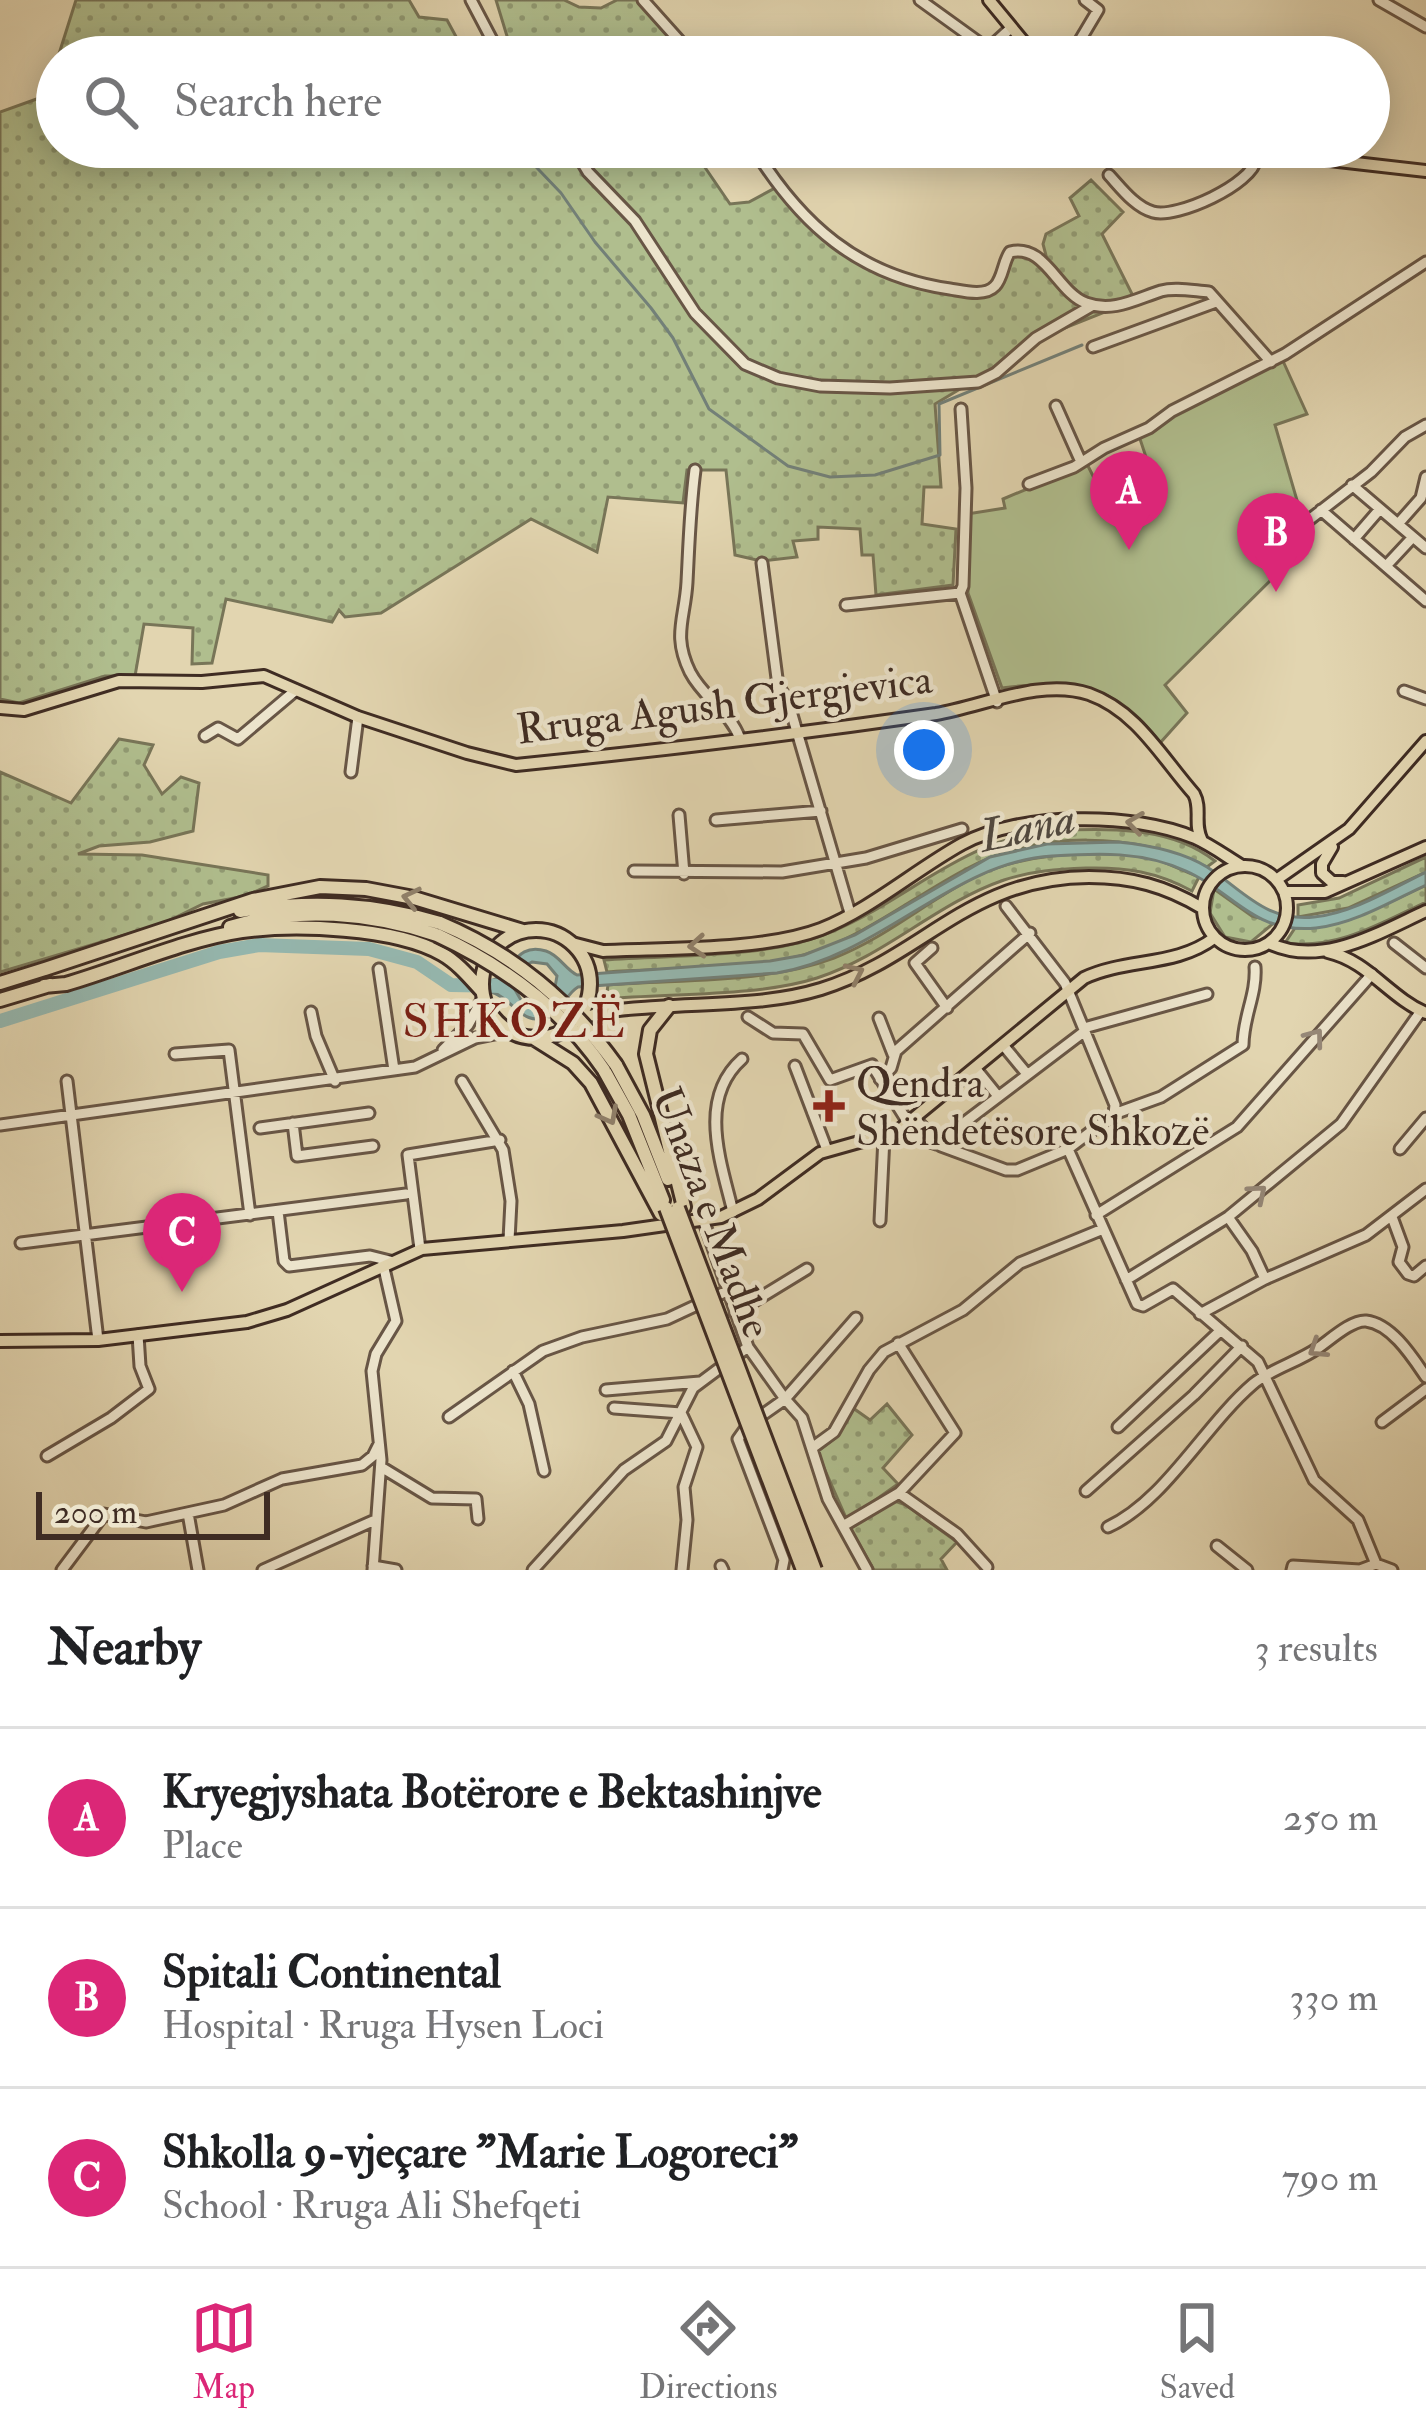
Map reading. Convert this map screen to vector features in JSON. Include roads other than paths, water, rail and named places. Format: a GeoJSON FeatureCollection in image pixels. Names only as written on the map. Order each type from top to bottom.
{"type":"FeatureCollection","features":[{"type":"Feature","properties":{"kind":"highway"},"geometry":{"type":"LineString","coordinates":[[0,983],[253,900],[320,887],[366,889],[414,898],[523,931],[551,932],[572,943],[589,972],[587,1001],[561,1032],[534,1038]]}},
{"type":"Feature","properties":{"kind":"highway","name":"Unaza e Madhe"},"geometry":{"type":"LineString","coordinates":[[45,969],[250,909],[338,904],[402,912],[438,929],[475,938],[539,980],[593,1034],[610,1068],[644,1115],[712,1334],[803,1570]]}},
{"type":"Feature","properties":{"kind":"highway"},"geometry":{"type":"LineString","coordinates":[[0,1000],[268,918],[354,917],[438,929]]}},
{"type":"Feature","properties":{"kind":"highway"},"geometry":{"type":"LineString","coordinates":[[44,986],[66,984],[233,933],[273,928],[353,933],[406,942],[443,955],[479,986],[496,1022],[534,1038],[573,1063],[591,1083],[672,1209]]}},
{"type":"Feature","properties":{"kind":"highway"},"geometry":{"type":"LineString","coordinates":[[479,986],[498,945],[523,931]]}},
{"type":"Feature","properties":{"kind":"highway"},"geometry":{"type":"LineString","coordinates":[[669,1006],[650,1030],[646,1054],[672,1209]]}},
{"type":"Feature","properties":{"kind":"highway","name":"Unaza e Madhe"},"geometry":{"type":"LineString","coordinates":[[672,1209],[815,1570]]}},
{"type":"Feature","properties":{"kind":"main road"},"geometry":{"type":"LineString","coordinates":[[989,0],[1018,36]]}},
{"type":"Feature","properties":{"kind":"main road"},"geometry":{"type":"LineString","coordinates":[[1390,168],[1426,172]]}},
{"type":"Feature","properties":{"kind":"main road","name":"Rruga Agush Gjergjevica"},"geometry":{"type":"LineString","coordinates":[[0,707],[24,710],[129,681],[202,682],[264,676],[358,717],[516,765],[740,739],[1070,690],[1118,707],[1140,727],[1194,794],[1196,828],[1202,841]]}},
{"type":"Feature","properties":{"kind":"main road"},"geometry":{"type":"LineString","coordinates":[[1358,879],[1335,883],[1324,876],[1322,865],[1336,840],[1426,741]]}},
{"type":"Feature","properties":{"kind":"main road"},"geometry":{"type":"LineString","coordinates":[[1174,831],[1196,814]]}},
{"type":"Feature","properties":{"kind":"main road"},"geometry":{"type":"LineString","coordinates":[[572,943],[603,951],[784,938],[819,929],[992,832],[1079,820],[1120,820],[1202,841],[1276,880],[1285,898],[1279,933],[1269,943],[1240,951],[1214,938],[1202,908],[1214,879],[1242,866]]}},
{"type":"Feature","properties":{"kind":"main road"},"geometry":{"type":"LineString","coordinates":[[1276,880],[1336,840]]}},
{"type":"Feature","properties":{"kind":"main road"},"geometry":{"type":"LineString","coordinates":[[1285,898],[1316,894],[1426,848]]}},
{"type":"Feature","properties":{"kind":"main road"},"geometry":{"type":"LineString","coordinates":[[572,1024],[604,1011],[764,998],[821,988],[871,966],[994,893],[1042,880],[1143,881],[1202,908]]}},
{"type":"Feature","properties":{"kind":"main road"},"geometry":{"type":"LineString","coordinates":[[1269,943],[1288,951],[1324,951],[1426,911]]}},
{"type":"Feature","properties":{"kind":"main road"},"geometry":{"type":"LineString","coordinates":[[1359,964],[1357,951],[1367,937]]}},
{"type":"Feature","properties":{"kind":"main road"},"geometry":{"type":"LineString","coordinates":[[0,1341],[98,1340],[268,1318],[420,1250],[704,1222],[758,1199],[827,1150],[884,1137],[908,1125],[1068,989],[1095,973],[1184,956],[1214,938]]}},
{"type":"Feature","properties":{"kind":"main road"},"geometry":{"type":"LineString","coordinates":[[1324,951],[1359,964],[1424,1012]]}},
{"type":"Feature","properties":{"kind":"street"},"geometry":{"type":"LineString","coordinates":[[471,0],[490,36]]}},
{"type":"Feature","properties":{"kind":"street"},"geometry":{"type":"LineString","coordinates":[[643,0],[675,36]]}},
{"type":"Feature","properties":{"kind":"street"},"geometry":{"type":"LineString","coordinates":[[920,0],[970,36]]}},
{"type":"Feature","properties":{"kind":"street"},"geometry":{"type":"LineString","coordinates":[[1083,36],[1098,10],[1085,0]]}},
{"type":"Feature","properties":{"kind":"street"},"geometry":{"type":"LineString","coordinates":[[1379,0],[1426,27]]}},
{"type":"Feature","properties":{"kind":"street"},"geometry":{"type":"LineString","coordinates":[[1410,18],[1426,14]]}},
{"type":"Feature","properties":{"kind":"street"},"geometry":{"type":"LineString","coordinates":[[1002,36],[1011,28]]}},
{"type":"Feature","properties":{"kind":"street"},"geometry":{"type":"LineString","coordinates":[[586,168],[635,221],[706,328],[745,364],[778,378],[842,388],[978,382],[996,374],[1036,338],[1093,305],[1141,302],[1168,290],[1209,292],[1271,362]]}},
{"type":"Feature","properties":{"kind":"street"},"geometry":{"type":"LineString","coordinates":[[768,168],[799,213],[885,274],[985,292],[995,286],[1010,253],[1024,250],[1074,296],[1093,305]]}},
{"type":"Feature","properties":{"kind":"street"},"geometry":{"type":"LineString","coordinates":[[1109,175],[1144,208],[1165,214],[1190,207],[1249,176],[1252,168]]}},
{"type":"Feature","properties":{"kind":"street"},"geometry":{"type":"LineString","coordinates":[[1029,484],[1081,462],[1271,362],[1426,262]]}},
{"type":"Feature","properties":{"kind":"street"},"geometry":{"type":"LineString","coordinates":[[1093,347],[1216,302]]}},
{"type":"Feature","properties":{"kind":"street"},"geometry":{"type":"LineString","coordinates":[[1056,406],[1081,462]]}},
{"type":"Feature","properties":{"kind":"street"},"geometry":{"type":"LineString","coordinates":[[962,409],[966,488],[960,593],[997,702]]}},
{"type":"Feature","properties":{"kind":"street"},"geometry":{"type":"LineString","coordinates":[[1283,540],[1405,437],[1426,425]]}},
{"type":"Feature","properties":{"kind":"street"},"geometry":{"type":"LineString","coordinates":[[695,470],[680,644],[696,683],[728,714],[740,739]]}},
{"type":"Feature","properties":{"kind":"street"},"geometry":{"type":"LineString","coordinates":[[1398,524],[1421,498],[1426,477]]}},
{"type":"Feature","properties":{"kind":"street"},"geometry":{"type":"LineString","coordinates":[[1352,485],[1426,548]]}},
{"type":"Feature","properties":{"kind":"street"},"geometry":{"type":"LineString","coordinates":[[1354,538],[1380,509]]}},
{"type":"Feature","properties":{"kind":"street"},"geometry":{"type":"LineString","coordinates":[[1321,510],[1426,601]]}},
{"type":"Feature","properties":{"kind":"street"},"geometry":{"type":"LineString","coordinates":[[1386,566],[1412,537]]}},
{"type":"Feature","properties":{"kind":"street"},"geometry":{"type":"LineString","coordinates":[[762,563],[778,686],[788,700],[850,913]]}},
{"type":"Feature","properties":{"kind":"street"},"geometry":{"type":"LineString","coordinates":[[1416,593],[1426,582]]}},
{"type":"Feature","properties":{"kind":"street"},"geometry":{"type":"LineString","coordinates":[[846,605],[960,593]]}},
{"type":"Feature","properties":{"kind":"street"},"geometry":{"type":"LineString","coordinates":[[205,736],[218,728],[238,739],[296,690]]}},
{"type":"Feature","properties":{"kind":"street"},"geometry":{"type":"LineString","coordinates":[[1404,691],[1426,699]]}},
{"type":"Feature","properties":{"kind":"street"},"geometry":{"type":"LineString","coordinates":[[351,772],[358,717]]}},
{"type":"Feature","properties":{"kind":"street"},"geometry":{"type":"LineString","coordinates":[[716,820],[821,811]]}},
{"type":"Feature","properties":{"kind":"street"},"geometry":{"type":"LineString","coordinates":[[679,815],[684,874]]}},
{"type":"Feature","properties":{"kind":"street"},"geometry":{"type":"LineString","coordinates":[[634,872],[766,873],[892,851],[962,829]]}},
{"type":"Feature","properties":{"kind":"street"},"geometry":{"type":"LineString","coordinates":[[1006,906],[1068,989],[1115,1105],[1114,1114]]}},
{"type":"Feature","properties":{"kind":"street"},"geometry":{"type":"LineString","coordinates":[[893,1054],[1030,933]]}},
{"type":"Feature","properties":{"kind":"street"},"geometry":{"type":"LineString","coordinates":[[1394,944],[1426,968]]}},
{"type":"Feature","properties":{"kind":"street"},"geometry":{"type":"LineString","coordinates":[[932,948],[916,963],[947,1008]]}},
{"type":"Feature","properties":{"kind":"street"},"geometry":{"type":"LineString","coordinates":[[748,1017],[773,1033],[803,1034],[826,1078],[872,1065],[908,1125],[936,1144],[1012,1171],[1071,1155],[1114,1114],[1168,1093],[1243,1045],[1246,1015],[1256,991],[1255,967]]}},
{"type":"Feature","properties":{"kind":"street"},"geometry":{"type":"LineString","coordinates":[[379,969],[394,1070]]}},
{"type":"Feature","properties":{"kind":"street"},"geometry":{"type":"LineString","coordinates":[[1096,1215],[1237,1127],[1372,974]]}},
{"type":"Feature","properties":{"kind":"street"},"geometry":{"type":"LineString","coordinates":[[437,1056],[468,1025],[479,986]]}},
{"type":"Feature","properties":{"kind":"street"},"geometry":{"type":"LineString","coordinates":[[936,1144],[1085,1030],[1207,994]]}},
{"type":"Feature","properties":{"kind":"street"},"geometry":{"type":"LineString","coordinates":[[311,1012],[335,1081]]}},
{"type":"Feature","properties":{"kind":"street"},"geometry":{"type":"LineString","coordinates":[[1126,1280],[1228,1217],[1349,1116],[1424,1012]]}},
{"type":"Feature","properties":{"kind":"street"},"geometry":{"type":"LineString","coordinates":[[879,1018],[893,1054],[891,1068],[880,1079]]}},
{"type":"Feature","properties":{"kind":"street"},"geometry":{"type":"LineString","coordinates":[[0,1125],[422,1065],[475,1038],[509,1031]]}},
{"type":"Feature","properties":{"kind":"street"},"geometry":{"type":"LineString","coordinates":[[1004,1045],[1027,1074]]}},
{"type":"Feature","properties":{"kind":"street"},"geometry":{"type":"LineString","coordinates":[[175,1054],[229,1050],[235,1095],[250,1129],[250,1215]]}},
{"type":"Feature","properties":{"kind":"street"},"geometry":{"type":"LineString","coordinates":[[733,1212],[715,1119],[723,1082],[742,1059]]}},
{"type":"Feature","properties":{"kind":"street"},"geometry":{"type":"LineString","coordinates":[[795,1066],[827,1150]]}},
{"type":"Feature","properties":{"kind":"street"},"geometry":{"type":"LineString","coordinates":[[976,1069],[997,1095]]}},
{"type":"Feature","properties":{"kind":"street"},"geometry":{"type":"LineString","coordinates":[[67,1081],[98,1340]]}},
{"type":"Feature","properties":{"kind":"street"},"geometry":{"type":"LineString","coordinates":[[462,1081],[500,1140],[511,1201],[508,1240]]}},
{"type":"Feature","properties":{"kind":"street"},"geometry":{"type":"LineString","coordinates":[[250,1129],[369,1113]]}},
{"type":"Feature","properties":{"kind":"street"},"geometry":{"type":"LineString","coordinates":[[1400,1149],[1426,1118]]}},
{"type":"Feature","properties":{"kind":"street"},"geometry":{"type":"LineString","coordinates":[[293,1123],[297,1156],[373,1146]]}},
{"type":"Feature","properties":{"kind":"street"},"geometry":{"type":"LineString","coordinates":[[908,1125],[936,1144]]}},
{"type":"Feature","properties":{"kind":"street"},"geometry":{"type":"LineString","coordinates":[[880,1221],[884,1137]]}},
{"type":"Feature","properties":{"kind":"street"},"geometry":{"type":"LineString","coordinates":[[420,1250],[408,1155],[500,1140]]}},
{"type":"Feature","properties":{"kind":"street"},"geometry":{"type":"LineString","coordinates":[[1071,1155],[1139,1306],[1173,1289],[1242,1346],[1267,1376],[1314,1480],[1358,1520],[1376,1564]]}},
{"type":"Feature","properties":{"kind":"street"},"geometry":{"type":"LineString","coordinates":[[1200,1315],[1265,1279],[1361,1237],[1426,1189]]}},
{"type":"Feature","properties":{"kind":"street"},"geometry":{"type":"LineString","coordinates":[[21,1243],[406,1194]]}},
{"type":"Feature","properties":{"kind":"street"},"geometry":{"type":"LineString","coordinates":[[278,1211],[284,1261],[289,1266],[370,1256],[386,1263],[396,1321],[373,1363],[381,1467],[373,1568],[395,1570]]}},
{"type":"Feature","properties":{"kind":"street"},"geometry":{"type":"LineString","coordinates":[[1228,1217],[1265,1279]]}},
{"type":"Feature","properties":{"kind":"street"},"geometry":{"type":"LineString","coordinates":[[1392,1217],[1403,1246],[1400,1262],[1408,1274],[1414,1276],[1426,1266]]}},
{"type":"Feature","properties":{"kind":"street"},"geometry":{"type":"LineString","coordinates":[[704,1222],[748,1347],[802,1418],[822,1485],[867,1570]]}},
{"type":"Feature","properties":{"kind":"street"},"geometry":{"type":"LineString","coordinates":[[812,1448],[834,1432],[876,1361],[898,1343],[964,1310],[1020,1263],[1103,1229]]}},
{"type":"Feature","properties":{"kind":"street"},"geometry":{"type":"LineString","coordinates":[[736,1313],[807,1269]]}},
{"type":"Feature","properties":{"kind":"street"},"geometry":{"type":"LineString","coordinates":[[449,1417],[543,1351],[582,1337],[667,1319],[727,1291]]}},
{"type":"Feature","properties":{"kind":"street"},"geometry":{"type":"LineString","coordinates":[[782,1570],[784,1560],[738,1439],[748,1425],[785,1399],[856,1318]]}},
{"type":"Feature","properties":{"kind":"street"},"geometry":{"type":"LineString","coordinates":[[1108,1528],[1134,1513],[1222,1414],[1267,1376],[1356,1323],[1382,1328],[1400,1342],[1426,1378]]}},
{"type":"Feature","properties":{"kind":"street"},"geometry":{"type":"LineString","coordinates":[[1118,1427],[1221,1330]]}},
{"type":"Feature","properties":{"kind":"street"},"geometry":{"type":"LineString","coordinates":[[46,1456],[149,1389],[140,1366],[138,1335]]}},
{"type":"Feature","properties":{"kind":"street"},"geometry":{"type":"LineString","coordinates":[[843,1526],[899,1493],[955,1433],[898,1343]]}},
{"type":"Feature","properties":{"kind":"street"},"geometry":{"type":"LineString","coordinates":[[1086,1491],[1242,1346]]}},
{"type":"Feature","properties":{"kind":"street"},"geometry":{"type":"LineString","coordinates":[[533,1570],[624,1470],[666,1441],[688,1395],[700,1382],[748,1347]]}},
{"type":"Feature","properties":{"kind":"street"},"geometry":{"type":"LineString","coordinates":[[513,1371],[529,1404],[544,1471]]}},
{"type":"Feature","properties":{"kind":"street"},"geometry":{"type":"LineString","coordinates":[[606,1390],[700,1382]]}},
{"type":"Feature","properties":{"kind":"street"},"geometry":{"type":"LineString","coordinates":[[1382,1422],[1426,1389]]}},
{"type":"Feature","properties":{"kind":"street"},"geometry":{"type":"LineString","coordinates":[[614,1408],[681,1413]]}},
{"type":"Feature","properties":{"kind":"street"},"geometry":{"type":"LineString","coordinates":[[681,1413],[697,1447],[684,1487],[687,1520],[682,1570]]}},
{"type":"Feature","properties":{"kind":"street"},"geometry":{"type":"LineString","coordinates":[[62,1570],[104,1514],[140,1522],[224,1505],[255,1488],[296,1475],[354,1468],[373,1456],[379,1441]]}},
{"type":"Feature","properties":{"kind":"street"},"geometry":{"type":"LineString","coordinates":[[381,1467],[433,1498],[476,1498],[478,1519]]}},
{"type":"Feature","properties":{"kind":"street"},"geometry":{"type":"LineString","coordinates":[[899,1493],[956,1534],[988,1568]]}},
{"type":"Feature","properties":{"kind":"street"},"geometry":{"type":"LineString","coordinates":[[188,1513],[198,1570]]}},
{"type":"Feature","properties":{"kind":"street"},"geometry":{"type":"LineString","coordinates":[[263,1570],[375,1520]]}},
{"type":"Feature","properties":{"kind":"street"},"geometry":{"type":"LineString","coordinates":[[1217,1546],[1247,1570]]}},
{"type":"Feature","properties":{"kind":"street"},"geometry":{"type":"LineString","coordinates":[[1293,1568],[1360,1570],[1376,1564],[1392,1570]]}},
{"type":"Feature","properties":{"kind":"water"},"geometry":{"type":"Polygon","coordinates":[[[1118,842],[1176,853],[1207,867],[1268,909],[1297,917],[1343,911],[1426,872],[1426,885],[1344,922],[1294,928],[1260,918],[1170,864],[1120,855],[1052,856],[982,874],[850,948],[777,973],[578,987],[555,1012],[541,1019],[525,1016],[491,992],[491,981],[527,950],[551,953],[577,975],[804,955],[855,935],[990,857],[1047,844],[1118,842]],[[532,962],[520,968],[514,988],[521,1000],[540,1006],[553,998],[557,976],[547,964],[532,962]]]}},
{"type":"Feature","properties":{"kind":"waterway"},"geometry":{"type":"LineString","coordinates":[[537,168],[673,338],[709,409],[788,466],[830,477],[875,475],[940,455],[939,404],[1082,345]]}},
{"type":"Feature","properties":{"kind":"waterway","name":"Lana"},"geometry":{"type":"LineString","coordinates":[[0,1021],[219,952],[259,945],[369,949],[417,962],[451,985],[507,986]]}},
{"type":"Feature","properties":{"kind":"place","name":"Kryegjyshata Botërore e Bektashinjve"},"geometry":{"type":"Point","coordinates":[1129,550]}},
{"type":"Feature","properties":{"kind":"place","name":"Spitali Continental"},"geometry":{"type":"Point","coordinates":[1276,592]}},
{"type":"Feature","properties":{"kind":"place","name":"Qendra Shëndetësore Shkozë"},"geometry":{"type":"Point","coordinates":[829,1106]}},
{"type":"Feature","properties":{"kind":"place","name":"Shkolla 9-vjeçare \"Marie Logoreci\""},"geometry":{"type":"Point","coordinates":[182,1292]}},
{"type":"Feature","properties":{"kind":"district","name":"SHKOZË"},"geometry":{"type":"Point","coordinates":[515,1020]}}]}
